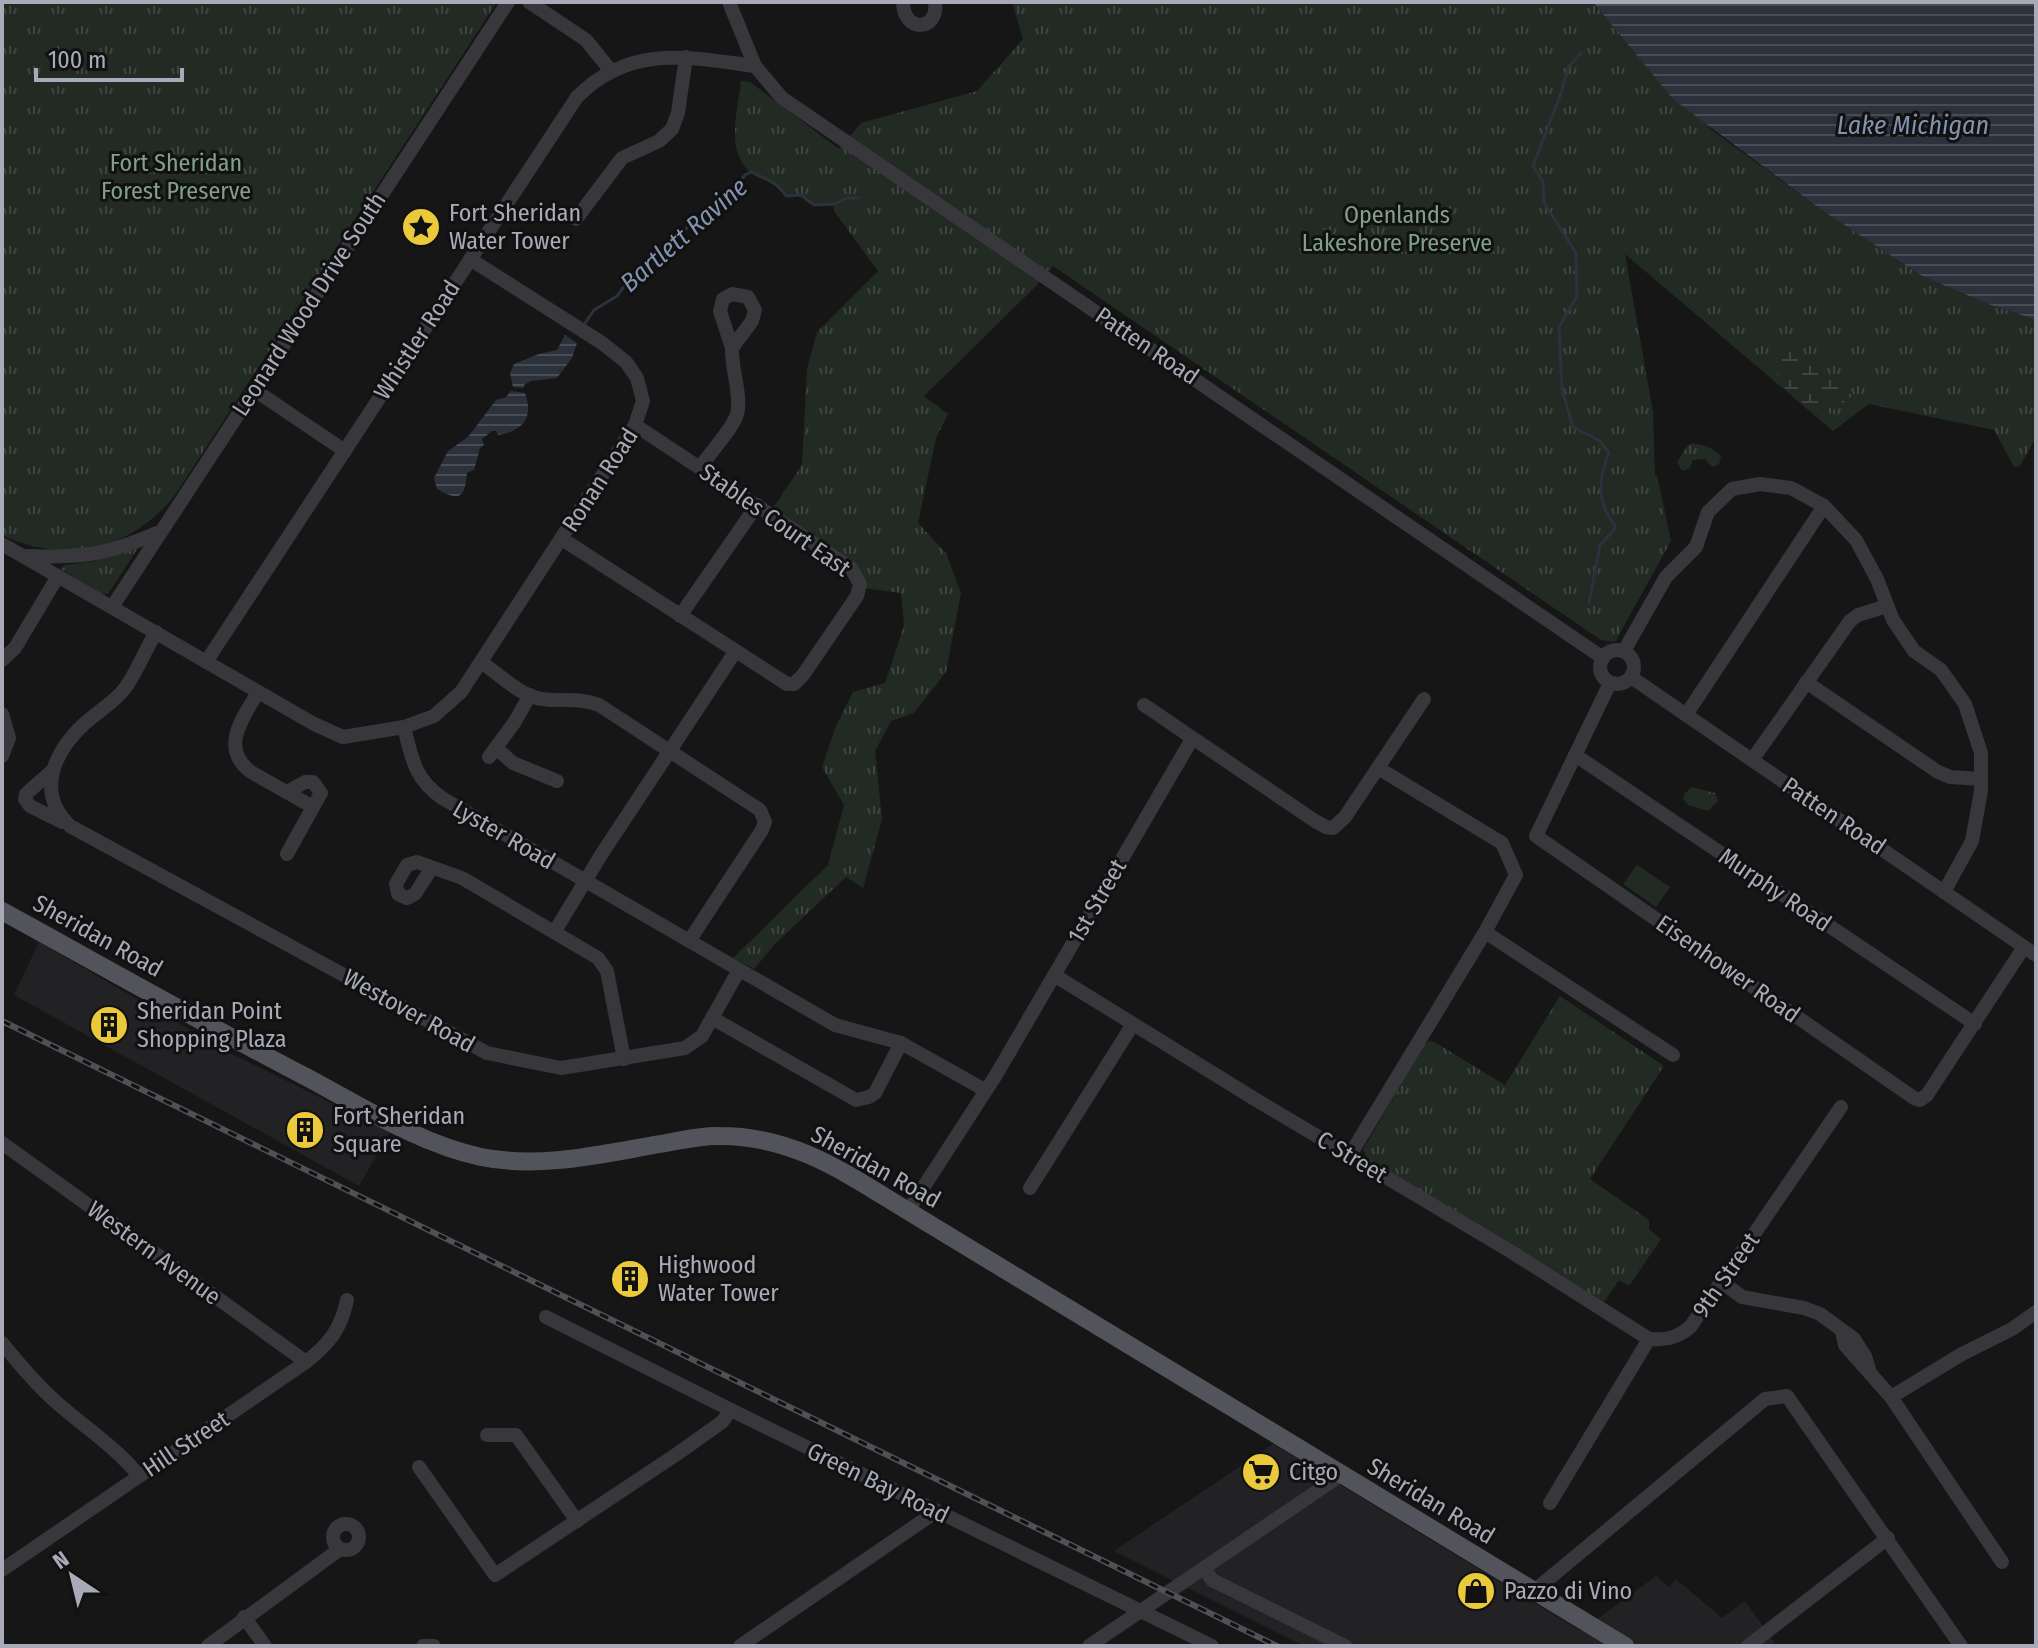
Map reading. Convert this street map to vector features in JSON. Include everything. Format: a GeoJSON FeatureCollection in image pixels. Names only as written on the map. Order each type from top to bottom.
{"type":"FeatureCollection","features":[{"type":"Feature","properties":{"kind":"main road","name":"Sheridan Road"},"geometry":{"type":"LineString","coordinates":[[2,911],[276,1062],[421,1136],[457,1151],[502,1160],[554,1161],[705,1137],[748,1138],[803,1151],[826,1161],[1625,1646]]}},
{"type":"Feature","properties":{"kind":"street","name":"Leonard Wood Drive South"},"geometry":{"type":"LineString","coordinates":[[112,607],[508,2]]}},
{"type":"Feature","properties":{"kind":"street"},"geometry":{"type":"LineString","coordinates":[[529,2],[586,40],[611,71]]}},
{"type":"Feature","properties":{"kind":"street","name":"Patten Road"},"geometry":{"type":"LineString","coordinates":[[729,2],[755,66],[782,98],[1603,658]]}},
{"type":"Feature","properties":{"kind":"street"},"geometry":{"type":"LineString","coordinates":[[903,2],[907,19],[920,26],[928,24],[933,18],[935,2]]}},
{"type":"Feature","properties":{"kind":"street"},"geometry":{"type":"LineString","coordinates":[[576,219],[622,158],[659,141],[672,129],[678,113],[686,57]]}},
{"type":"Feature","properties":{"kind":"street","name":"Whistler Road"},"geometry":{"type":"LineString","coordinates":[[206,662],[577,97],[611,71],[645,59],[686,57],[755,66]]}},
{"type":"Feature","properties":{"kind":"street","name":"Ronan Road"},"geometry":{"type":"LineString","coordinates":[[404,727],[434,716],[447,707],[481,662],[635,425],[643,401],[640,385],[626,362],[602,343],[470,259]]}},
{"type":"Feature","properties":{"kind":"street"},"geometry":{"type":"LineString","coordinates":[[700,468],[737,413],[732,348]]}},
{"type":"Feature","properties":{"kind":"street"},"geometry":{"type":"LineString","coordinates":[[253,389],[345,451]]}},
{"type":"Feature","properties":{"kind":"street","name":"Stables Court East"},"geometry":{"type":"LineString","coordinates":[[635,425],[843,562],[857,576],[860,584],[857,596],[794,684],[781,682],[735,652]]}},
{"type":"Feature","properties":{"kind":"street"},"geometry":{"type":"LineString","coordinates":[[1624,651],[1666,577],[1696,547],[1708,512],[1732,489],[1760,484],[1791,488],[1824,506],[1856,540],[1877,579],[1893,620],[1914,651],[1941,670],[1965,704],[1981,753],[1981,779],[1972,841],[1944,892]]}},
{"type":"Feature","properties":{"kind":"street"},"geometry":{"type":"LineString","coordinates":[[680,616],[757,505]]}},
{"type":"Feature","properties":{"kind":"street"},"geometry":{"type":"LineString","coordinates":[[1686,715],[1824,506]]}},
{"type":"Feature","properties":{"kind":"street"},"geometry":{"type":"LineString","coordinates":[[23,556],[71,558],[96,555],[118,550],[158,533]]}},
{"type":"Feature","properties":{"kind":"street"},"geometry":{"type":"LineString","coordinates":[[555,931],[735,652],[562,539]]}},
{"type":"Feature","properties":{"kind":"street"},"geometry":{"type":"LineString","coordinates":[[2,544],[314,724],[343,737],[404,727]]}},
{"type":"Feature","properties":{"kind":"street"},"geometry":{"type":"LineString","coordinates":[[2,660],[15,648],[58,576]]}},
{"type":"Feature","properties":{"kind":"street"},"geometry":{"type":"LineString","coordinates":[[1752,760],[1850,621],[1858,615],[1887,606]]}},
{"type":"Feature","properties":{"kind":"street","name":"Westover Road"},"geometry":{"type":"LineString","coordinates":[[156,632],[120,695],[74,734],[53,770],[26,794],[25,799],[30,806],[487,1053],[561,1068],[685,1048],[702,1036],[739,970]]}},
{"type":"Feature","properties":{"kind":"street"},"geometry":{"type":"LineString","coordinates":[[1612,651],[1624,651],[1634,664],[1631,677],[1620,684],[1610,683],[1600,669],[1603,658],[1612,651]]}},
{"type":"Feature","properties":{"kind":"street"},"geometry":{"type":"LineString","coordinates":[[481,662],[530,695],[555,700],[577,698],[599,705],[763,815],[762,830],[689,941]]}},
{"type":"Feature","properties":{"kind":"street","name":"Patten Road"},"geometry":{"type":"LineString","coordinates":[[1631,677],[2030,951]]}},
{"type":"Feature","properties":{"kind":"street"},"geometry":{"type":"LineString","coordinates":[[1806,682],[1938,772],[1950,777],[1981,779]]}},
{"type":"Feature","properties":{"kind":"street"},"geometry":{"type":"LineString","coordinates":[[1575,755],[1610,683]]}},
{"type":"Feature","properties":{"kind":"street"},"geometry":{"type":"LineString","coordinates":[[258,692],[235,733],[236,754],[243,766],[313,807]]}},
{"type":"Feature","properties":{"kind":"street"},"geometry":{"type":"LineString","coordinates":[[530,695],[493,753],[557,781]]}},
{"type":"Feature","properties":{"kind":"street"},"geometry":{"type":"LineString","coordinates":[[1144,705],[1326,827],[1333,828],[1345,817],[1424,699]]}},
{"type":"Feature","properties":{"kind":"street"},"geometry":{"type":"LineString","coordinates":[[2,714],[9,738],[2,756]]}},
{"type":"Feature","properties":{"kind":"street","name":"Lyster Road"},"geometry":{"type":"LineString","coordinates":[[404,727],[416,771],[430,790],[835,1025],[901,1043],[985,1090]]}},
{"type":"Feature","properties":{"kind":"street","name":"1st Street"},"geometry":{"type":"LineString","coordinates":[[908,1211],[1002,1063],[1192,739]]}},
{"type":"Feature","properties":{"kind":"street","name":"Eisenhower Road"},"geometry":{"type":"LineString","coordinates":[[1575,755],[1536,836],[1920,1100],[1927,1095],[1975,1024]]}},
{"type":"Feature","properties":{"kind":"street","name":"Murphy Road"},"geometry":{"type":"LineString","coordinates":[[1575,755],[1975,1024]]}},
{"type":"Feature","properties":{"kind":"street"},"geometry":{"type":"LineString","coordinates":[[1350,1155],[1485,932],[1516,875],[1502,843],[1378,768]]}},
{"type":"Feature","properties":{"kind":"street"},"geometry":{"type":"LineString","coordinates":[[53,770],[50,782],[54,807],[70,826]]}},
{"type":"Feature","properties":{"kind":"street"},"geometry":{"type":"LineString","coordinates":[[287,792],[305,782],[313,782],[321,793],[287,854]]}},
{"type":"Feature","properties":{"kind":"street"},"geometry":{"type":"LineString","coordinates":[[431,869],[462,878],[591,952],[607,971],[624,1059]]}},
{"type":"Feature","properties":{"kind":"street"},"geometry":{"type":"LineString","coordinates":[[1485,932],[1673,1055]]}},
{"type":"Feature","properties":{"kind":"street"},"geometry":{"type":"LineString","coordinates":[[1975,1024],[2030,951]]}},
{"type":"Feature","properties":{"kind":"street","name":"C Street"},"geometry":{"type":"LineString","coordinates":[[1054,975],[1510,1251],[1649,1339]]}},
{"type":"Feature","properties":{"kind":"street"},"geometry":{"type":"LineString","coordinates":[[712,1018],[856,1100],[875,1093],[901,1043]]}},
{"type":"Feature","properties":{"kind":"street"},"geometry":{"type":"LineString","coordinates":[[1030,1188],[1133,1024]]}},
{"type":"Feature","properties":{"kind":"street","name":"9th Street"},"geometry":{"type":"LineString","coordinates":[[1649,1339],[1671,1339],[1691,1326],[1841,1107]]}},
{"type":"Feature","properties":{"kind":"street","name":"Western Avenue"},"geometry":{"type":"LineString","coordinates":[[2,1143],[306,1362]]}},
{"type":"Feature","properties":{"kind":"street"},"geometry":{"type":"LineString","coordinates":[[1723,1283],[1742,1297],[1804,1308],[1820,1314],[1842,1332],[1845,1345],[1891,1397],[2002,1562]]}},
{"type":"Feature","properties":{"kind":"street","name":"Hill Street"},"geometry":{"type":"LineString","coordinates":[[2,1570],[321,1351],[343,1321],[347,1300]]}},
{"type":"Feature","properties":{"kind":"street"},"geometry":{"type":"LineString","coordinates":[[1891,1397],[1962,1354],[2012,1329],[2036,1312]]}},
{"type":"Feature","properties":{"kind":"street","name":"Green Bay Road"},"geometry":{"type":"LineString","coordinates":[[546,1317],[1212,1646]]}},
{"type":"Feature","properties":{"kind":"street"},"geometry":{"type":"LineString","coordinates":[[1550,1503],[1649,1339]]}},
{"type":"Feature","properties":{"kind":"street"},"geometry":{"type":"LineString","coordinates":[[2,1343],[56,1402],[127,1461],[139,1476]]}},
{"type":"Feature","properties":{"kind":"street"},"geometry":{"type":"LineString","coordinates":[[1534,1591],[1768,1398],[1787,1396],[1961,1646]]}},
{"type":"Feature","properties":{"kind":"street"},"geometry":{"type":"LineString","coordinates":[[419,1467],[495,1575],[722,1422],[731,1410]]}},
{"type":"Feature","properties":{"kind":"street"},"geometry":{"type":"LineString","coordinates":[[487,1435],[516,1435],[577,1521]]}},
{"type":"Feature","properties":{"kind":"street"},"geometry":{"type":"LineString","coordinates":[[1089,1646],[1341,1475]]}},
{"type":"Feature","properties":{"kind":"street"},"geometry":{"type":"LineString","coordinates":[[740,1646],[937,1511]]}},
{"type":"Feature","properties":{"kind":"street"},"geometry":{"type":"LineString","coordinates":[[1748,1646],[1888,1538]]}},
{"type":"Feature","properties":{"kind":"street"},"geometry":{"type":"LineString","coordinates":[[208,1646],[340,1549]]}},
{"type":"Feature","properties":{"kind":"street"},"geometry":{"type":"LineString","coordinates":[[1204,1568],[1213,1580],[1345,1646]]}},
{"type":"Feature","properties":{"kind":"street"},"geometry":{"type":"LineString","coordinates":[[244,1617],[265,1646]]}},
{"type":"Feature","properties":{"kind":"street"},"geometry":{"type":"LineString","coordinates":[[423,1646],[434,1646]]}},
{"type":"Feature","properties":{"kind":"shaded area"},"geometry":{"type":"Polygon","coordinates":[[[39,942],[228,1052],[390,1132],[359,1186],[14,995],[39,942]]]}},
{"type":"Feature","properties":{"kind":"shaded area"},"geometry":{"type":"Polygon","coordinates":[[[1273,1444],[1581,1631],[1656,1576],[1669,1587],[1676,1579],[1722,1618],[1745,1601],[1777,1646],[1304,1646],[1114,1551],[1273,1444]]]}},
{"type":"Feature","properties":{"kind":"green space","name":"Fort Sheridan Forest Preserve"},"geometry":{"type":"Polygon","coordinates":[[[2,2],[497,2],[175,495],[139,529],[96,547],[50,549],[2,535],[2,2]]]}},
{"type":"Feature","properties":{"kind":"green space","name":"Openlands Lakeshore Preserve"},"geometry":{"type":"Polygon","coordinates":[[[1012,2],[1593,2],[1713,131],[1820,209],[1922,276],[2036,320],[2036,437],[2020,466],[2014,467],[1994,430],[1869,404],[1833,431],[1625,254],[1653,412],[1655,475],[1671,541],[1615,642],[1601,640],[1053,266],[924,396],[948,414],[936,438],[918,523],[946,553],[961,593],[946,672],[914,713],[891,721],[875,751],[882,819],[863,888],[846,877],[774,945],[754,969],[733,958],[828,865],[844,805],[822,767],[836,726],[853,692],[885,683],[904,626],[901,593],[864,588],[771,511],[802,465],[807,369],[817,332],[878,271],[834,211],[833,204],[814,205],[801,195],[786,196],[777,185],[750,172],[742,163],[735,141],[741,81],[750,82],[839,149],[861,123],[977,91],[1023,39],[1012,2]]]}},
{"type":"Feature","properties":{"kind":"green space"},"geometry":{"type":"Polygon","coordinates":[[[1791,346],[1852,396],[1827,415],[1818,416],[1778,382],[1778,361],[1791,346]]]}},
{"type":"Feature","properties":{"kind":"green space"},"geometry":{"type":"Polygon","coordinates":[[[1692,443],[1718,453],[1721,456],[1719,464],[1712,467],[1705,459],[1693,460],[1690,468],[1682,471],[1677,462],[1692,443]]]}},
{"type":"Feature","properties":{"kind":"green space"},"geometry":{"type":"Polygon","coordinates":[[[138,548],[108,594],[100,594],[61,569],[64,565],[96,561],[138,548]]]}},
{"type":"Feature","properties":{"kind":"green space"},"geometry":{"type":"Polygon","coordinates":[[[1692,787],[1715,793],[1718,801],[1708,811],[1688,805],[1683,799],[1684,794],[1692,787]]]}},
{"type":"Feature","properties":{"kind":"green space"},"geometry":{"type":"Polygon","coordinates":[[[1637,865],[1670,887],[1656,907],[1623,884],[1637,865]]]}},
{"type":"Feature","properties":{"kind":"green space"},"geometry":{"type":"Polygon","coordinates":[[[1560,996],[1664,1066],[1590,1179],[1649,1220],[1649,1229],[1661,1239],[1629,1286],[1619,1280],[1604,1302],[1368,1159],[1363,1150],[1424,1045],[1430,1041],[1436,1043],[1505,1085],[1560,996]]]}},
{"type":"Feature","properties":{"kind":"water","name":"Lake Michigan"},"geometry":{"type":"Polygon","coordinates":[[[1593,2],[2036,2],[2036,320],[1922,276],[1820,209],[1673,99],[1593,2]]]}},
{"type":"Feature","properties":{"kind":"water"},"geometry":{"type":"Polygon","coordinates":[[[565,335],[577,343],[572,358],[557,378],[531,381],[524,388],[513,387],[510,373],[514,364],[557,350],[565,335]]]}},
{"type":"Feature","properties":{"kind":"water"},"geometry":{"type":"Polygon","coordinates":[[[511,391],[525,393],[528,410],[524,422],[507,433],[498,435],[492,431],[482,439],[484,445],[480,448],[474,470],[467,473],[465,488],[460,495],[451,496],[437,489],[434,478],[448,451],[468,437],[496,400],[506,397],[511,391]]]}},
{"type":"Feature","properties":{"kind":"waterway"},"geometry":{"type":"LineString","coordinates":[[1581,53],[1569,66],[1533,166],[1543,182],[1544,203],[1576,253],[1577,296],[1559,327],[1562,389],[1573,427],[1600,441],[1609,453],[1601,490],[1605,509],[1615,525],[1600,545],[1589,603]]}},
{"type":"Feature","properties":{"kind":"waterway","name":"Bartlett Ravine"},"geometry":{"type":"LineString","coordinates":[[583,326],[594,310],[617,296],[638,273],[645,272],[690,225],[721,207],[745,175],[751,172],[775,184],[786,196],[801,195],[814,205],[859,198]]}},
{"type":"Feature","properties":{"kind":"railway"},"geometry":{"type":"LineString","coordinates":[[2,1021],[1277,1646]]}},
{"type":"Feature","properties":{"kind":"place","name":"Fort Sheridan Water Tower"},"geometry":{"type":"Point","coordinates":[421,227]}},
{"type":"Feature","properties":{"kind":"place","name":"Sheridan Point Shopping Plaza"},"geometry":{"type":"Point","coordinates":[109,1025]}},
{"type":"Feature","properties":{"kind":"place","name":"Fort Sheridan Square"},"geometry":{"type":"Point","coordinates":[305,1130]}},
{"type":"Feature","properties":{"kind":"place","name":"Highwood Water Tower"},"geometry":{"type":"Point","coordinates":[630,1279]}},
{"type":"Feature","properties":{"kind":"place","name":"Citgo"},"geometry":{"type":"Point","coordinates":[1261,1472]}},
{"type":"Feature","properties":{"kind":"place","name":"Pazzo di Vino"},"geometry":{"type":"Point","coordinates":[1476,1591]}}]}
